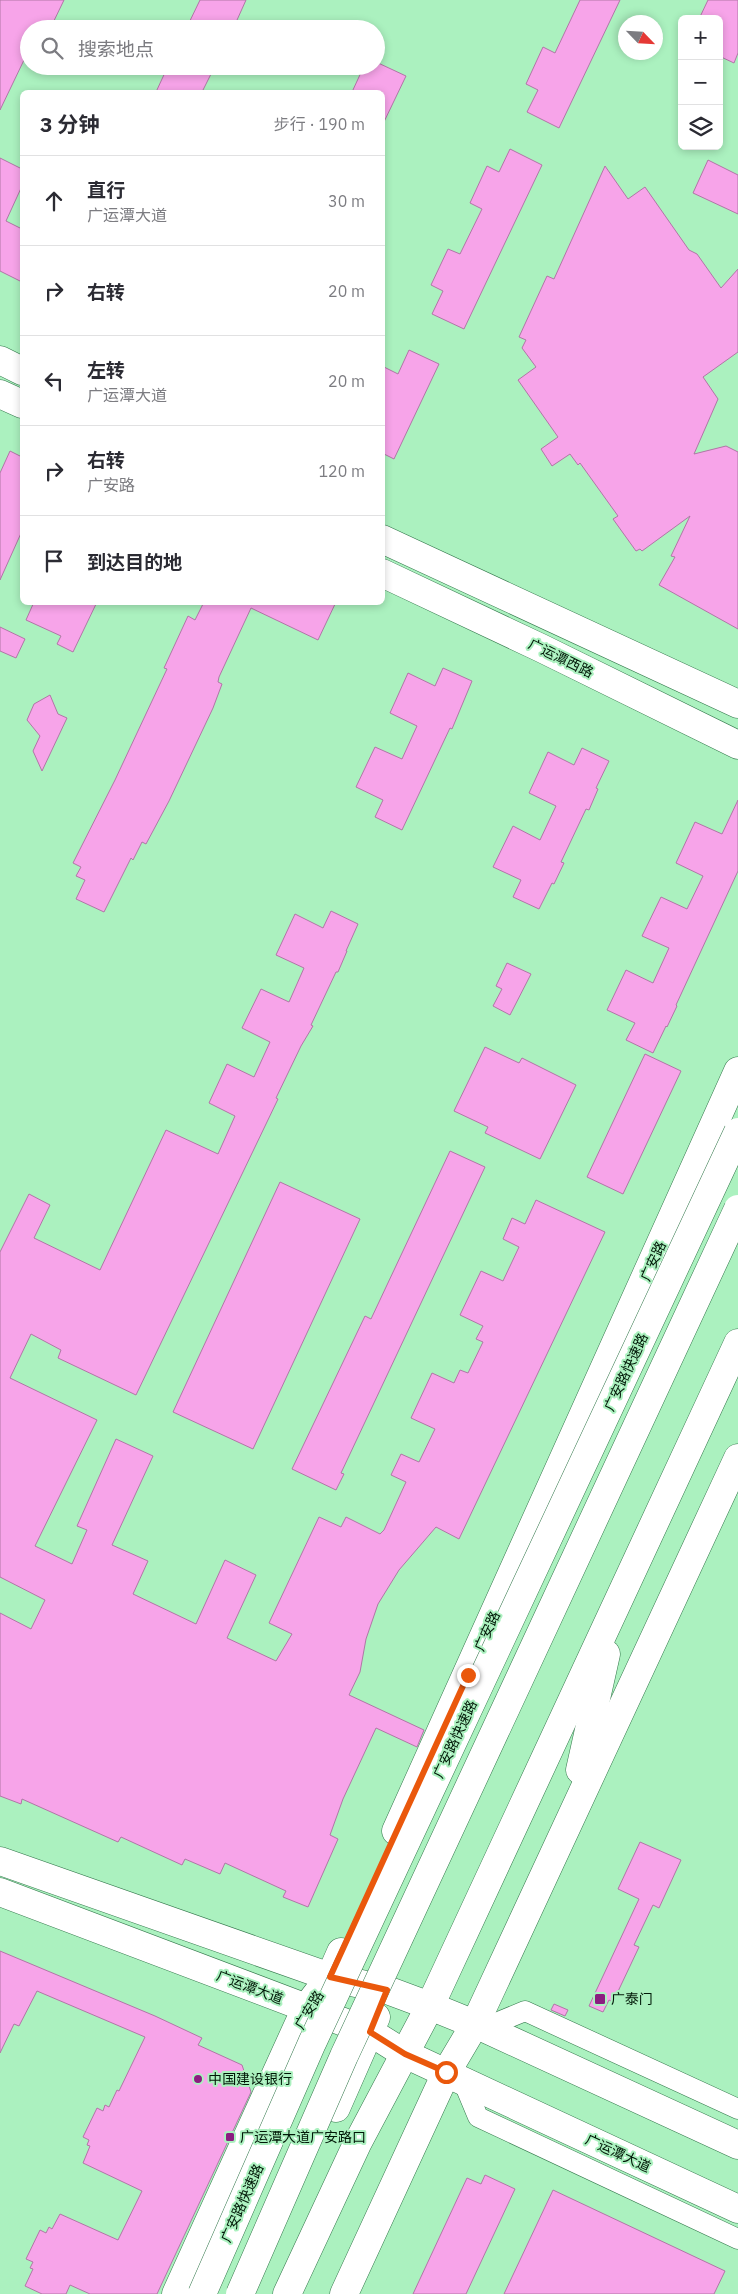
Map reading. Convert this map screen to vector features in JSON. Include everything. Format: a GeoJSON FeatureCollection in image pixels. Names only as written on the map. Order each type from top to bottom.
{"type":"FeatureCollection","features":[{"type":"Feature","properties":{"kind":"main road"},"geometry":{"type":"LineString","coordinates":[[0,360],[20,369]]}},
{"type":"Feature","properties":{"kind":"main road"},"geometry":{"type":"LineString","coordinates":[[0,394],[20,403]]}},
{"type":"Feature","properties":{"kind":"main road"},"geometry":{"type":"LineString","coordinates":[[385,540],[738,704]]}},
{"type":"Feature","properties":{"kind":"main road","name":"广运潭西路"},"geometry":{"type":"LineString","coordinates":[[385,574],[541,648],[738,745]]}},
{"type":"Feature","properties":{"kind":"main road","name":"广安路"},"geometry":{"type":"LineString","coordinates":[[176,2294],[306,2008],[330,1977],[738,1071]]}},
{"type":"Feature","properties":{"kind":"main road","name":"广安路快速路"},"geometry":{"type":"LineString","coordinates":[[202,2294],[312,2043],[738,1132]]}},
{"type":"Feature","properties":{"kind":"main road"},"geometry":{"type":"LineString","coordinates":[[252,2294],[738,1207]]}},
{"type":"Feature","properties":{"kind":"main road"},"geometry":{"type":"LineString","coordinates":[[240,2294],[344,2056],[738,1207]]}},
{"type":"Feature","properties":{"kind":"main road"},"geometry":{"type":"LineString","coordinates":[[287,2294],[357,2144],[430,2006],[738,1343]]}},
{"type":"Feature","properties":{"kind":"main road"},"geometry":{"type":"LineString","coordinates":[[344,2294],[455,2077],[568,1823],[738,1458]]}},
{"type":"Feature","properties":{"kind":"main road"},"geometry":{"type":"LineString","coordinates":[[568,1823],[618,1600]]}},
{"type":"Feature","properties":{"kind":"main road"},"geometry":{"type":"LineString","coordinates":[[0,1861],[330,1977],[387,1990],[430,2006],[479,2026],[735,2142]]}},
{"type":"Feature","properties":{"kind":"main road","name":"广运潭大道"},"geometry":{"type":"LineString","coordinates":[[0,1892],[370,2032],[405,2054],[738,2209]]}},
{"type":"Feature","properties":{"kind":"street"},"geometry":{"type":"LineString","coordinates":[[479,2026],[525,2011],[738,2109]]}},
{"type":"Feature","properties":{"kind":"street"},"geometry":{"type":"LineString","coordinates":[[455,2077],[478,2117],[738,2239]]}},
{"type":"Feature","properties":{"kind":"building"},"geometry":{"type":"Polygon","coordinates":[[[0,0],[64,0],[54,20],[20,20],[20,68],[0,110],[0,0]]]}},
{"type":"Feature","properties":{"kind":"building"},"geometry":{"type":"Polygon","coordinates":[[[200,0],[246,0],[237,20],[190,20],[200,0]]]}},
{"type":"Feature","properties":{"kind":"building"},"geometry":{"type":"Polygon","coordinates":[[[580,0],[620,0],[559,128],[527,112],[538,90],[526,84],[543,47],[555,53],[580,0]]]}},
{"type":"Feature","properties":{"kind":"building"},"geometry":{"type":"Polygon","coordinates":[[[708,0],[738,0],[738,53],[734,63],[723,58],[723,15],[701,15],[708,0]]]}},
{"type":"Feature","properties":{"kind":"building"},"geometry":{"type":"Polygon","coordinates":[[[385,66],[406,76],[385,120],[385,90],[353,90],[360,75],[385,75],[385,66]]]}},
{"type":"Feature","properties":{"kind":"building"},"geometry":{"type":"Polygon","coordinates":[[[164,75],[210,75],[203,90],[157,90],[164,75]]]}},
{"type":"Feature","properties":{"kind":"building"},"geometry":{"type":"Polygon","coordinates":[[[510,149],[542,165],[464,329],[432,314],[443,291],[431,285],[448,249],[460,254],[482,209],[470,203],[487,166],[499,172],[510,149]]]}},
{"type":"Feature","properties":{"kind":"building"},"geometry":{"type":"Polygon","coordinates":[[[0,158],[20,168],[20,190],[6,221],[20,228],[20,281],[0,271],[0,158]]]}},
{"type":"Feature","properties":{"kind":"building"},"geometry":{"type":"Polygon","coordinates":[[[708,160],[738,175],[738,214],[693,193],[708,160]]]}},
{"type":"Feature","properties":{"kind":"building"},"geometry":{"type":"Polygon","coordinates":[[[605,166],[628,199],[645,187],[689,250],[697,254],[721,288],[738,269],[738,352],[703,377],[718,399],[694,454],[726,446],[738,452],[738,629],[659,585],[675,557],[671,556],[690,516],[642,551],[640,549],[636,551],[613,519],[618,516],[580,463],[578,465],[570,454],[552,466],[541,449],[558,437],[518,380],[536,367],[522,348],[526,340],[519,337],[547,276],[554,279],[605,166]]]}},
{"type":"Feature","properties":{"kind":"building"},"geometry":{"type":"Polygon","coordinates":[[[409,350],[439,364],[394,459],[385,454],[385,368],[398,374],[409,350]]]}},
{"type":"Feature","properties":{"kind":"building"},"geometry":{"type":"Polygon","coordinates":[[[10,451],[20,456],[20,535],[0,580],[0,473],[10,451]]]}},
{"type":"Feature","properties":{"kind":"building"},"geometry":{"type":"Polygon","coordinates":[[[33,605],[96,605],[73,652],[57,644],[61,636],[26,620],[33,605]]]}},
{"type":"Feature","properties":{"kind":"building"},"geometry":{"type":"Polygon","coordinates":[[[202,605],[335,605],[318,640],[251,608],[219,677],[218,682],[222,684],[213,708],[169,801],[146,844],[142,842],[133,860],[131,858],[104,912],[76,899],[85,880],[76,876],[81,867],[73,863],[115,780],[167,669],[164,668],[188,616],[195,620],[202,605]]]}},
{"type":"Feature","properties":{"kind":"building"},"geometry":{"type":"Polygon","coordinates":[[[0,627],[25,639],[16,658],[0,651],[0,627]]]}},
{"type":"Feature","properties":{"kind":"building"},"geometry":{"type":"Polygon","coordinates":[[[443,668],[472,681],[452,729],[450,728],[402,830],[375,817],[383,800],[356,787],[375,747],[402,759],[417,726],[390,713],[408,673],[435,686],[443,668]]]}},
{"type":"Feature","properties":{"kind":"building"},"geometry":{"type":"Polygon","coordinates":[[[50,695],[58,714],[67,718],[42,771],[33,751],[40,736],[27,720],[34,704],[50,695]]]}},
{"type":"Feature","properties":{"kind":"building"},"geometry":{"type":"Polygon","coordinates":[[[582,748],[609,761],[596,788],[598,789],[589,810],[586,809],[561,862],[564,863],[539,909],[513,897],[521,880],[493,867],[513,826],[540,840],[556,806],[529,793],[548,752],[574,765],[582,748]]]}},
{"type":"Feature","properties":{"kind":"building"},"geometry":{"type":"Polygon","coordinates":[[[738,800],[738,871],[677,1006],[653,1053],[626,1040],[635,1023],[607,1010],[626,970],[653,983],[669,948],[642,936],[661,897],[687,909],[703,876],[676,863],[695,822],[722,834],[738,800]]]}},
{"type":"Feature","properties":{"kind":"building"},"geometry":{"type":"Polygon","coordinates":[[[331,911],[358,924],[338,972],[336,972],[311,1025],[313,1026],[301,1046],[276,1098],[278,1099],[136,1395],[58,1358],[61,1350],[31,1334],[10,1378],[97,1420],[35,1546],[72,1564],[87,1530],[77,1526],[116,1439],[153,1456],[112,1545],[148,1561],[133,1594],[196,1624],[225,1560],[256,1575],[227,1638],[276,1661],[292,1634],[269,1623],[319,1517],[341,1527],[346,1517],[380,1534],[384,1530],[406,1482],[391,1475],[401,1454],[419,1462],[435,1429],[411,1418],[432,1373],[454,1383],[460,1370],[468,1373],[483,1342],[476,1339],[483,1326],[460,1315],[481,1271],[503,1281],[519,1247],[503,1239],[512,1218],[525,1224],[536,1200],[605,1232],[459,1539],[436,1527],[399,1570],[378,1604],[366,1639],[360,1672],[349,1695],[424,1730],[417,1747],[376,1728],[343,1799],[330,1835],[338,1839],[308,1907],[283,1897],[286,1891],[225,1863],[220,1874],[185,1859],[182,1865],[121,1837],[118,1842],[22,1799],[21,1804],[0,1796],[0,1613],[31,1629],[45,1600],[0,1577],[0,1252],[29,1194],[50,1205],[34,1238],[100,1270],[166,1130],[218,1154],[235,1116],[209,1103],[227,1064],[254,1077],[270,1042],[242,1028],[261,989],[289,1002],[304,968],[276,955],[295,914],[323,928],[331,911]]]}},
{"type":"Feature","properties":{"kind":"building"},"geometry":{"type":"Polygon","coordinates":[[[507,963],[531,974],[510,1015],[493,1006],[502,989],[496,986],[507,963]]]}},
{"type":"Feature","properties":{"kind":"building"},"geometry":{"type":"Polygon","coordinates":[[[485,1047],[519,1063],[522,1058],[576,1085],[540,1159],[485,1133],[488,1127],[454,1111],[485,1047]]]}},
{"type":"Feature","properties":{"kind":"building"},"geometry":{"type":"Polygon","coordinates":[[[645,1054],[681,1071],[623,1194],[587,1177],[645,1054]]]}},
{"type":"Feature","properties":{"kind":"building"},"geometry":{"type":"Polygon","coordinates":[[[450,1151],[485,1167],[341,1473],[344,1474],[336,1490],[292,1469],[365,1316],[371,1319],[450,1151]]]}},
{"type":"Feature","properties":{"kind":"building"},"geometry":{"type":"Polygon","coordinates":[[[280,1182],[360,1219],[253,1449],[173,1412],[280,1182]]]}},
{"type":"Feature","properties":{"kind":"building"},"geometry":{"type":"Polygon","coordinates":[[[640,1842],[681,1860],[659,1908],[653,1905],[634,1945],[639,1947],[613,2002],[609,2000],[603,2012],[589,2006],[639,1899],[618,1889],[640,1842]]]}},
{"type":"Feature","properties":{"kind":"building"},"geometry":{"type":"Polygon","coordinates":[[[0,1951],[155,2016],[202,2038],[198,2045],[242,2065],[251,2092],[157,2294],[90,2294],[70,2285],[66,2294],[42,2294],[25,2286],[33,2269],[30,2268],[33,2262],[26,2259],[40,2230],[46,2233],[49,2227],[52,2229],[60,2214],[118,2240],[142,2191],[83,2163],[90,2146],[87,2145],[89,2140],[83,2137],[97,2108],[103,2111],[105,2105],[109,2107],[117,2090],[119,2091],[145,2037],[37,1991],[19,2026],[14,2024],[0,2053],[0,1951]]]}},
{"type":"Feature","properties":{"kind":"building"},"geometry":{"type":"Polygon","coordinates":[[[554,2004],[568,2010],[565,2016],[551,2010],[554,2004]]]}},
{"type":"Feature","properties":{"kind":"building"},"geometry":{"type":"Polygon","coordinates":[[[485,2175],[515,2189],[466,2294],[413,2294],[467,2178],[481,2184],[485,2175]]]}},
{"type":"Feature","properties":{"kind":"building"},"geometry":{"type":"Polygon","coordinates":[[[553,2190],[725,2271],[714,2294],[504,2294],[553,2190]]]}},
{"type":"Feature","properties":{"kind":"place","name":"广泰门"},"geometry":{"type":"Point","coordinates":[600,1999]}},
{"type":"Feature","properties":{"kind":"place","name":"中国建设银行"},"geometry":{"type":"Point","coordinates":[198,2079]}},
{"type":"Feature","properties":{"kind":"place","name":"广运潭大道广安路口"},"geometry":{"type":"Point","coordinates":[230,2137]}},
{"type":"Feature","properties":{"kind":"route"},"geometry":{"type":"LineString","coordinates":[[446,2072],[405,2054],[370,2032],[387,1990],[330,1977],[468,1675]]}}]}
